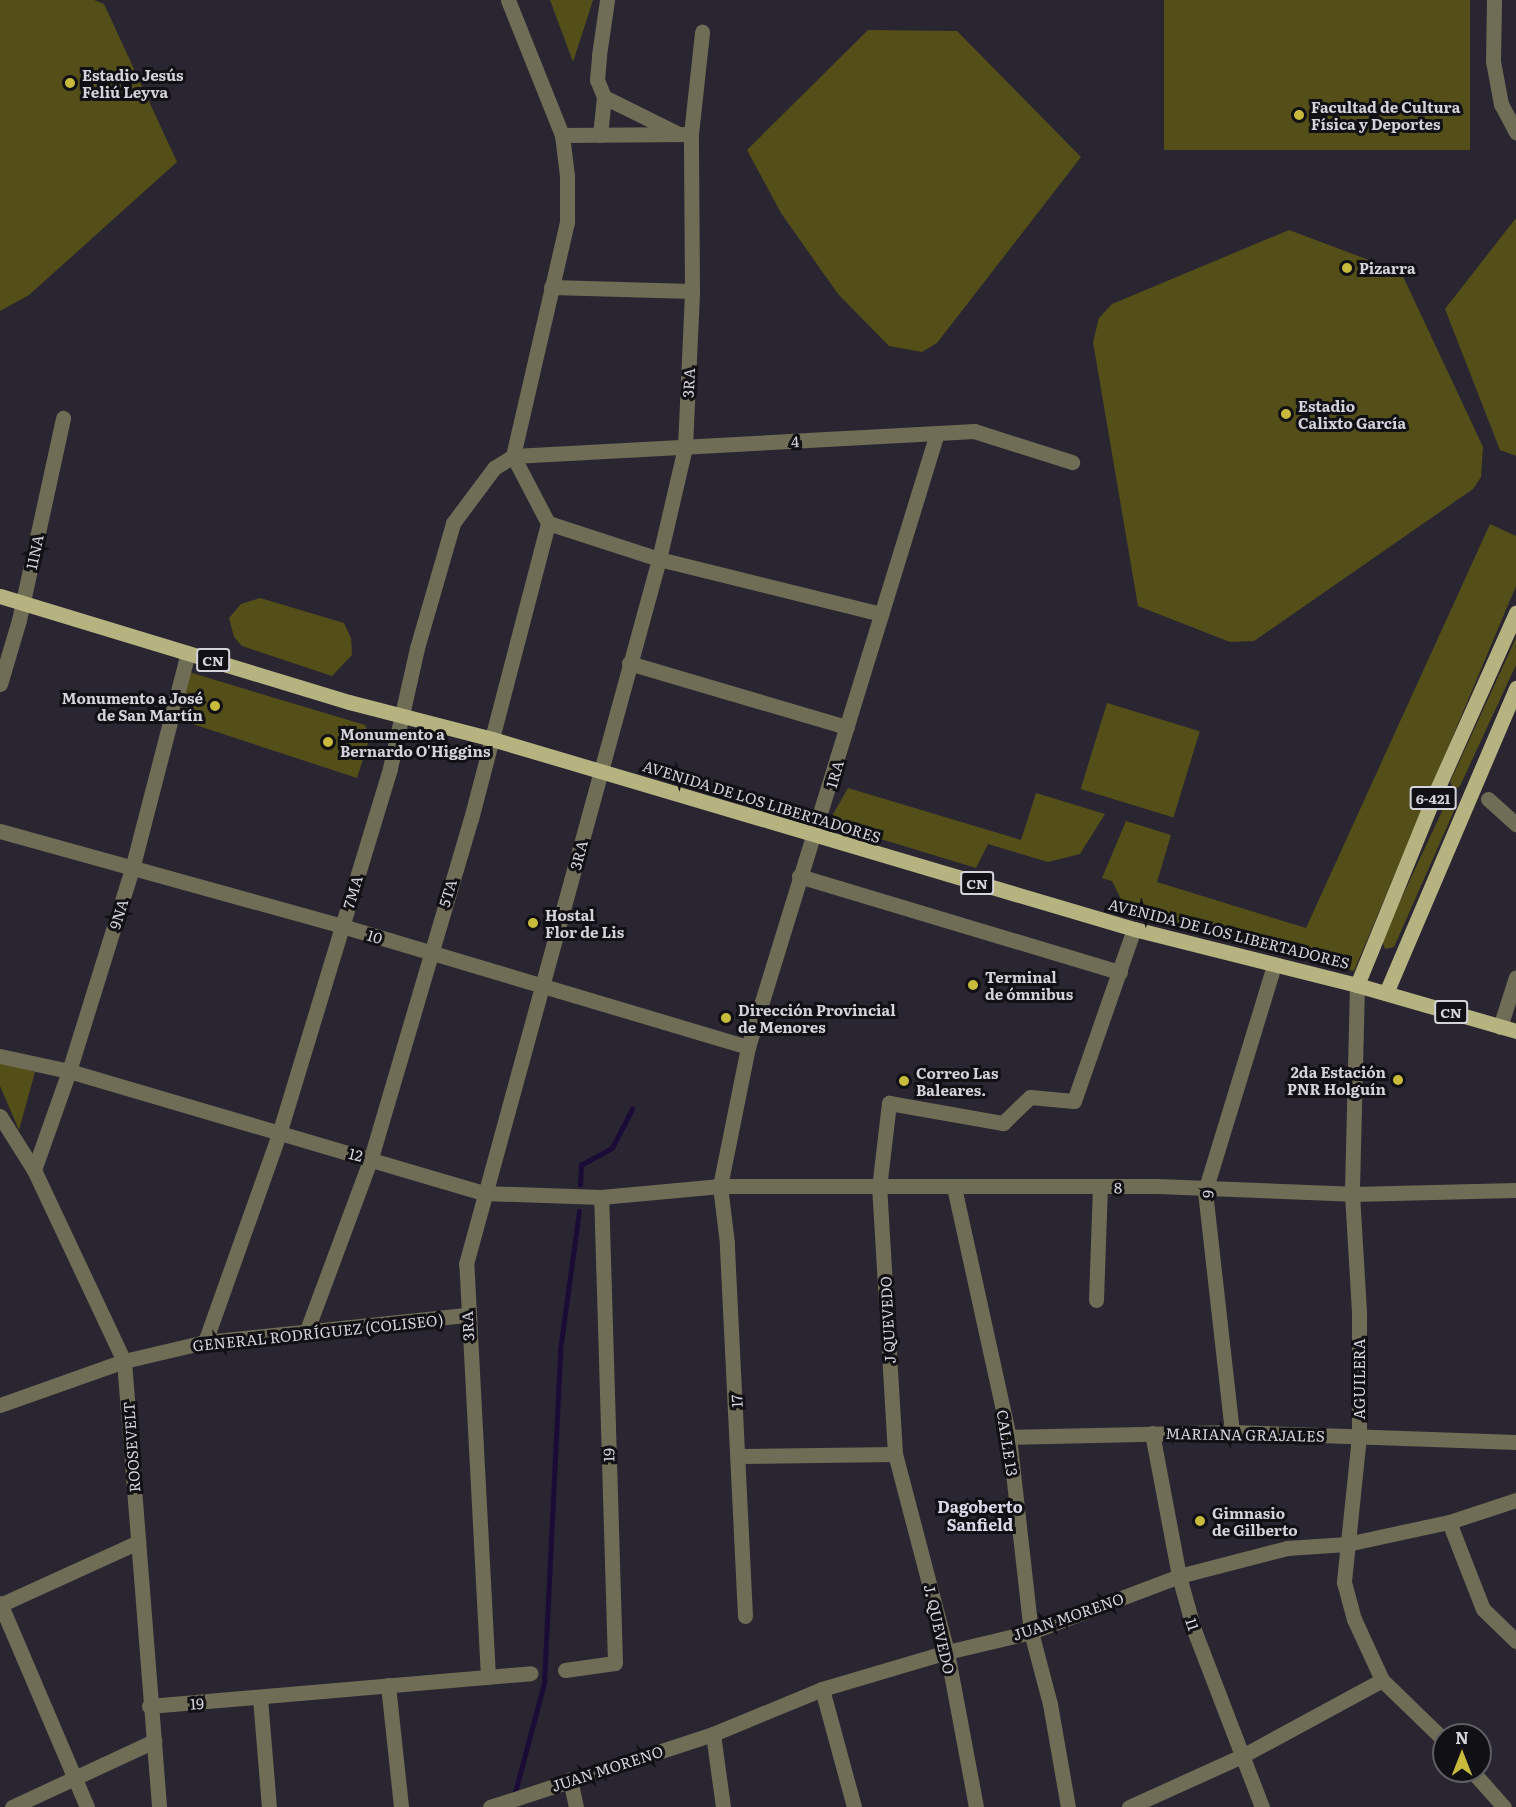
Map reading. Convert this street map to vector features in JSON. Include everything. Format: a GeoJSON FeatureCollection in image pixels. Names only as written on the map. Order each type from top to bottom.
{"type":"FeatureCollection","features":[{"type":"Feature","properties":{"kind":"main road","name":"AVENIDA DE LOS LIBERTADORES"},"geometry":{"type":"LineString","coordinates":[[0,596],[1134,929],[1357,985],[1516,1031]]}},
{"type":"Feature","properties":{"kind":"main road","name":"6-421"},"geometry":{"type":"LineString","coordinates":[[1357,985],[1434,796],[1516,613]]}},
{"type":"Feature","properties":{"kind":"main road","name":"6-421"},"geometry":{"type":"LineString","coordinates":[[1386,993],[1516,688]]}},
{"type":"Feature","properties":{"kind":"street"},"geometry":{"type":"LineString","coordinates":[[508,0],[562,135],[567,222],[513,456],[548,523],[659,559],[881,614]]}},
{"type":"Feature","properties":{"kind":"street"},"geometry":{"type":"LineString","coordinates":[[600,135],[604,96],[597,80],[607,0]]}},
{"type":"Feature","properties":{"kind":"street"},"geometry":{"type":"LineString","coordinates":[[1494,0],[1495,72],[1501,104],[1516,132]]}},
{"type":"Feature","properties":{"kind":"street","name":"3RA"},"geometry":{"type":"LineString","coordinates":[[488,1677],[466,1315],[466,1264],[659,559],[685,447],[692,291],[685,134],[702,32]]}},
{"type":"Feature","properties":{"kind":"street"},"geometry":{"type":"LineString","coordinates":[[604,96],[685,134]]}},
{"type":"Feature","properties":{"kind":"street"},"geometry":{"type":"LineString","coordinates":[[562,135],[685,134]]}},
{"type":"Feature","properties":{"kind":"street"},"geometry":{"type":"LineString","coordinates":[[551,287],[692,291]]}},
{"type":"Feature","properties":{"kind":"street","name":"11NA"},"geometry":{"type":"LineString","coordinates":[[0,684],[22,603],[63,418]]}},
{"type":"Feature","properties":{"kind":"street","name":"4"},"geometry":{"type":"LineString","coordinates":[[513,456],[974,431],[1072,462]]}},
{"type":"Feature","properties":{"kind":"street","name":"1RA"},"geometry":{"type":"LineString","coordinates":[[720,1186],[748,1047],[799,876],[938,433]]}},
{"type":"Feature","properties":{"kind":"street","name":"7MA"},"geometry":{"type":"LineString","coordinates":[[205,1342],[279,1134],[342,926],[403,716],[417,648],[453,523],[494,468],[513,456]]}},
{"type":"Feature","properties":{"kind":"street","name":"5TA"},"geometry":{"type":"LineString","coordinates":[[307,1330],[370,1158],[492,739],[548,523]]}},
{"type":"Feature","properties":{"kind":"street","name":"9NA"},"geometry":{"type":"LineString","coordinates":[[34,1170],[69,1071],[132,869],[188,653]]}},
{"type":"Feature","properties":{"kind":"street"},"geometry":{"type":"LineString","coordinates":[[629,663],[847,727]]}},
{"type":"Feature","properties":{"kind":"street"},"geometry":{"type":"LineString","coordinates":[[1488,799],[1516,824]]}},
{"type":"Feature","properties":{"kind":"street","name":"10"},"geometry":{"type":"LineString","coordinates":[[0,831],[342,926],[543,988],[748,1047]]}},
{"type":"Feature","properties":{"kind":"street"},"geometry":{"type":"LineString","coordinates":[[799,876],[1120,972],[1134,929]]}},
{"type":"Feature","properties":{"kind":"street","name":"9"},"geometry":{"type":"LineString","coordinates":[[1232,1432],[1205,1191],[1274,965]]}},
{"type":"Feature","properties":{"kind":"street","name":"J QUEVEDO"},"geometry":{"type":"LineString","coordinates":[[895,1454],[879,1186],[888,1103],[1004,1124],[1030,1097],[1074,1101],[1120,972]]}},
{"type":"Feature","properties":{"kind":"street"},"geometry":{"type":"LineString","coordinates":[[1500,1027],[1516,977]]}},
{"type":"Feature","properties":{"kind":"street","name":"AGUILERA"},"geometry":{"type":"LineString","coordinates":[[1357,985],[1352,1194],[1359,1313],[1359,1436],[1344,1582],[1354,1619],[1382,1680],[1432,1728]]}},
{"type":"Feature","properties":{"kind":"street","name":"12"},"geometry":{"type":"LineString","coordinates":[[0,1056],[69,1071],[484,1193],[601,1197],[720,1186]]}},
{"type":"Feature","properties":{"kind":"street","name":"ROOSEVELT"},"geometry":{"type":"LineString","coordinates":[[1,1121],[34,1170],[124,1360],[149,1706],[159,1807]]}},
{"type":"Feature","properties":{"kind":"street","name":"8"},"geometry":{"type":"LineString","coordinates":[[720,1186],[1100,1187],[1352,1194],[1516,1190]]}},
{"type":"Feature","properties":{"kind":"street","name":"17"},"geometry":{"type":"LineString","coordinates":[[720,1186],[727,1243],[745,1616]]}},
{"type":"Feature","properties":{"kind":"street","name":"CALLE 13"},"geometry":{"type":"LineString","coordinates":[[954,1187],[1009,1437],[1031,1632],[1050,1704],[1068,1807]]}},
{"type":"Feature","properties":{"kind":"street"},"geometry":{"type":"LineString","coordinates":[[1096,1300],[1100,1187]]}},
{"type":"Feature","properties":{"kind":"street","name":"19"},"geometry":{"type":"LineString","coordinates":[[565,1670],[615,1663],[601,1197]]}},
{"type":"Feature","properties":{"kind":"street","name":"GENERAL RODRÍGUEZ (COLISEO)"},"geometry":{"type":"LineString","coordinates":[[0,1405],[124,1360],[205,1342],[466,1315]]}},
{"type":"Feature","properties":{"kind":"street","name":"MARIANA GRAJALES"},"geometry":{"type":"LineString","coordinates":[[1009,1437],[1232,1432],[1516,1442]]}},
{"type":"Feature","properties":{"kind":"street","name":"11"},"geometry":{"type":"LineString","coordinates":[[1152,1433],[1179,1576],[1194,1630],[1244,1755],[1262,1807]]}},
{"type":"Feature","properties":{"kind":"street"},"geometry":{"type":"LineString","coordinates":[[739,1456],[895,1454]]}},
{"type":"Feature","properties":{"kind":"street","name":"J. QUEVEDO"},"geometry":{"type":"LineString","coordinates":[[895,1454],[947,1652],[976,1807]]}},
{"type":"Feature","properties":{"kind":"street","name":"JUAN MORENO"},"geometry":{"type":"LineString","coordinates":[[493,1806],[713,1734],[822,1689],[947,1652],[1031,1632],[1179,1576],[1287,1548],[1347,1544],[1449,1522],[1516,1500]]}},
{"type":"Feature","properties":{"kind":"street"},"geometry":{"type":"LineString","coordinates":[[1449,1522],[1483,1609],[1516,1641]]}},
{"type":"Feature","properties":{"kind":"street"},"geometry":{"type":"LineString","coordinates":[[87,1807],[72,1778],[0,1604],[138,1542]]}},
{"type":"Feature","properties":{"kind":"street","name":"19"},"geometry":{"type":"LineString","coordinates":[[149,1706],[531,1673]]}},
{"type":"Feature","properties":{"kind":"street"},"geometry":{"type":"LineString","coordinates":[[1129,1807],[1244,1755],[1382,1680]]}},
{"type":"Feature","properties":{"kind":"street"},"geometry":{"type":"LineString","coordinates":[[388,1685],[401,1807]]}},
{"type":"Feature","properties":{"kind":"street"},"geometry":{"type":"LineString","coordinates":[[822,1689],[854,1807]]}},
{"type":"Feature","properties":{"kind":"street"},"geometry":{"type":"LineString","coordinates":[[260,1698],[269,1807]]}},
{"type":"Feature","properties":{"kind":"street"},"geometry":{"type":"LineString","coordinates":[[713,1734],[723,1807]]}},
{"type":"Feature","properties":{"kind":"street"},"geometry":{"type":"LineString","coordinates":[[12,1807],[154,1741]]}},
{"type":"Feature","properties":{"kind":"street"},"geometry":{"type":"LineString","coordinates":[[570,1779],[576,1807]]}},
{"type":"Feature","properties":{"kind":"street"},"geometry":{"type":"LineString","coordinates":[[1483,1783],[1504,1807]]}},
{"type":"Feature","properties":{"kind":"street"},"geometry":{"type":"LineString","coordinates":[[1510,1807],[1516,1800]]}},
{"type":"Feature","properties":{"kind":"shaded area","name":"Estadio Jesús Feliú Leyva"},"geometry":{"type":"Polygon","coordinates":[[[0,0],[94,0],[104,4],[177,162],[29,295],[0,311],[0,0]]]}},
{"type":"Feature","properties":{"kind":"shaded area"},"geometry":{"type":"Polygon","coordinates":[[[550,0],[593,0],[573,62],[550,0]]]}},
{"type":"Feature","properties":{"kind":"shaded area","name":"Facultad de Cultura Física y Deportes"},"geometry":{"type":"Polygon","coordinates":[[[1164,0],[1470,0],[1470,150],[1164,150],[1164,0]]]}},
{"type":"Feature","properties":{"kind":"shaded area"},"geometry":{"type":"Polygon","coordinates":[[[868,30],[957,31],[1081,157],[937,343],[922,352],[889,346],[838,294],[781,213],[747,150],[868,30]]]}},
{"type":"Feature","properties":{"kind":"shaded area"},"geometry":{"type":"Polygon","coordinates":[[[1516,218],[1516,456],[1500,450],[1445,309],[1516,218]]]}},
{"type":"Feature","properties":{"kind":"shaded area","name":"Estadio Calixto García"},"geometry":{"type":"Polygon","coordinates":[[[1289,230],[1401,272],[1483,447],[1481,477],[1473,489],[1254,641],[1230,642],[1138,606],[1093,342],[1099,318],[1112,304],[1289,230]]]}},
{"type":"Feature","properties":{"kind":"shaded area"},"geometry":{"type":"Polygon","coordinates":[[[1490,524],[1516,536],[1516,586],[1354,971],[1126,909],[1112,881],[1102,878],[1126,821],[1171,835],[1157,882],[1306,928],[1490,524]]]}},
{"type":"Feature","properties":{"kind":"shaded area"},"geometry":{"type":"Polygon","coordinates":[[[260,598],[344,623],[351,638],[352,655],[332,676],[242,646],[234,637],[229,618],[241,604],[260,598]]]}},
{"type":"Feature","properties":{"kind":"shaded area"},"geometry":{"type":"Polygon","coordinates":[[[1516,638],[1516,665],[1460,786],[1454,790],[1450,782],[1516,638]]]}},
{"type":"Feature","properties":{"kind":"shaded area"},"geometry":{"type":"Polygon","coordinates":[[[182,670],[365,725],[370,737],[357,778],[168,716],[182,670]]]}},
{"type":"Feature","properties":{"kind":"shaded area"},"geometry":{"type":"Polygon","coordinates":[[[1107,703],[1200,731],[1173,817],[1081,789],[1107,703]]]}},
{"type":"Feature","properties":{"kind":"shaded area"},"geometry":{"type":"Polygon","coordinates":[[[848,788],[1021,840],[1036,793],[1105,814],[1080,854],[1048,862],[988,844],[976,868],[828,823],[848,788]]]}},
{"type":"Feature","properties":{"kind":"shaded area"},"geometry":{"type":"Polygon","coordinates":[[[1450,803],[1454,811],[1394,947],[1385,949],[1382,940],[1443,809],[1450,803]]]}},
{"type":"Feature","properties":{"kind":"shaded area"},"geometry":{"type":"Polygon","coordinates":[[[0,1062],[35,1072],[19,1130],[0,1086],[0,1062]]]}},
{"type":"Feature","properties":{"kind":"waterway"},"geometry":{"type":"LineString","coordinates":[[580,1185],[581,1165],[612,1148],[632,1109]]}},
{"type":"Feature","properties":{"kind":"waterway"},"geometry":{"type":"LineString","coordinates":[[514,1796],[544,1683],[560,1350],[579,1211]]}},
{"type":"Feature","properties":{"kind":"place","name":"Estadio Jesús Feliú Leyva"},"geometry":{"type":"Point","coordinates":[70,83]}},
{"type":"Feature","properties":{"kind":"place","name":"Facultad de Cultura Física y Deportes"},"geometry":{"type":"Point","coordinates":[1299,115]}},
{"type":"Feature","properties":{"kind":"place","name":"Pizarra"},"geometry":{"type":"Point","coordinates":[1347,268]}},
{"type":"Feature","properties":{"kind":"place","name":"Estadio Calixto García"},"geometry":{"type":"Point","coordinates":[1286,414]}},
{"type":"Feature","properties":{"kind":"place","name":"Monumento a José de San Martín"},"geometry":{"type":"Point","coordinates":[215,706]}},
{"type":"Feature","properties":{"kind":"place","name":"Monumento a Bernardo O'Higgins"},"geometry":{"type":"Point","coordinates":[328,742]}},
{"type":"Feature","properties":{"kind":"place","name":"Hostal Flor de Lis"},"geometry":{"type":"Point","coordinates":[533,923]}},
{"type":"Feature","properties":{"kind":"place","name":"Terminal de ómnibus"},"geometry":{"type":"Point","coordinates":[973,985]}},
{"type":"Feature","properties":{"kind":"place","name":"Dirección Provincial de Menores"},"geometry":{"type":"Point","coordinates":[726,1018]}},
{"type":"Feature","properties":{"kind":"place","name":"2da Estación PNR Holguín"},"geometry":{"type":"Point","coordinates":[1398,1080]}},
{"type":"Feature","properties":{"kind":"place","name":"Correo Las Baleares."},"geometry":{"type":"Point","coordinates":[904,1081]}},
{"type":"Feature","properties":{"kind":"place","name":"Gimnasio de Gilberto"},"geometry":{"type":"Point","coordinates":[1200,1521]}},
{"type":"Feature","properties":{"kind":"district","name":"Dagoberto Sanfield"},"geometry":{"type":"Point","coordinates":[980,1515]}}]}
